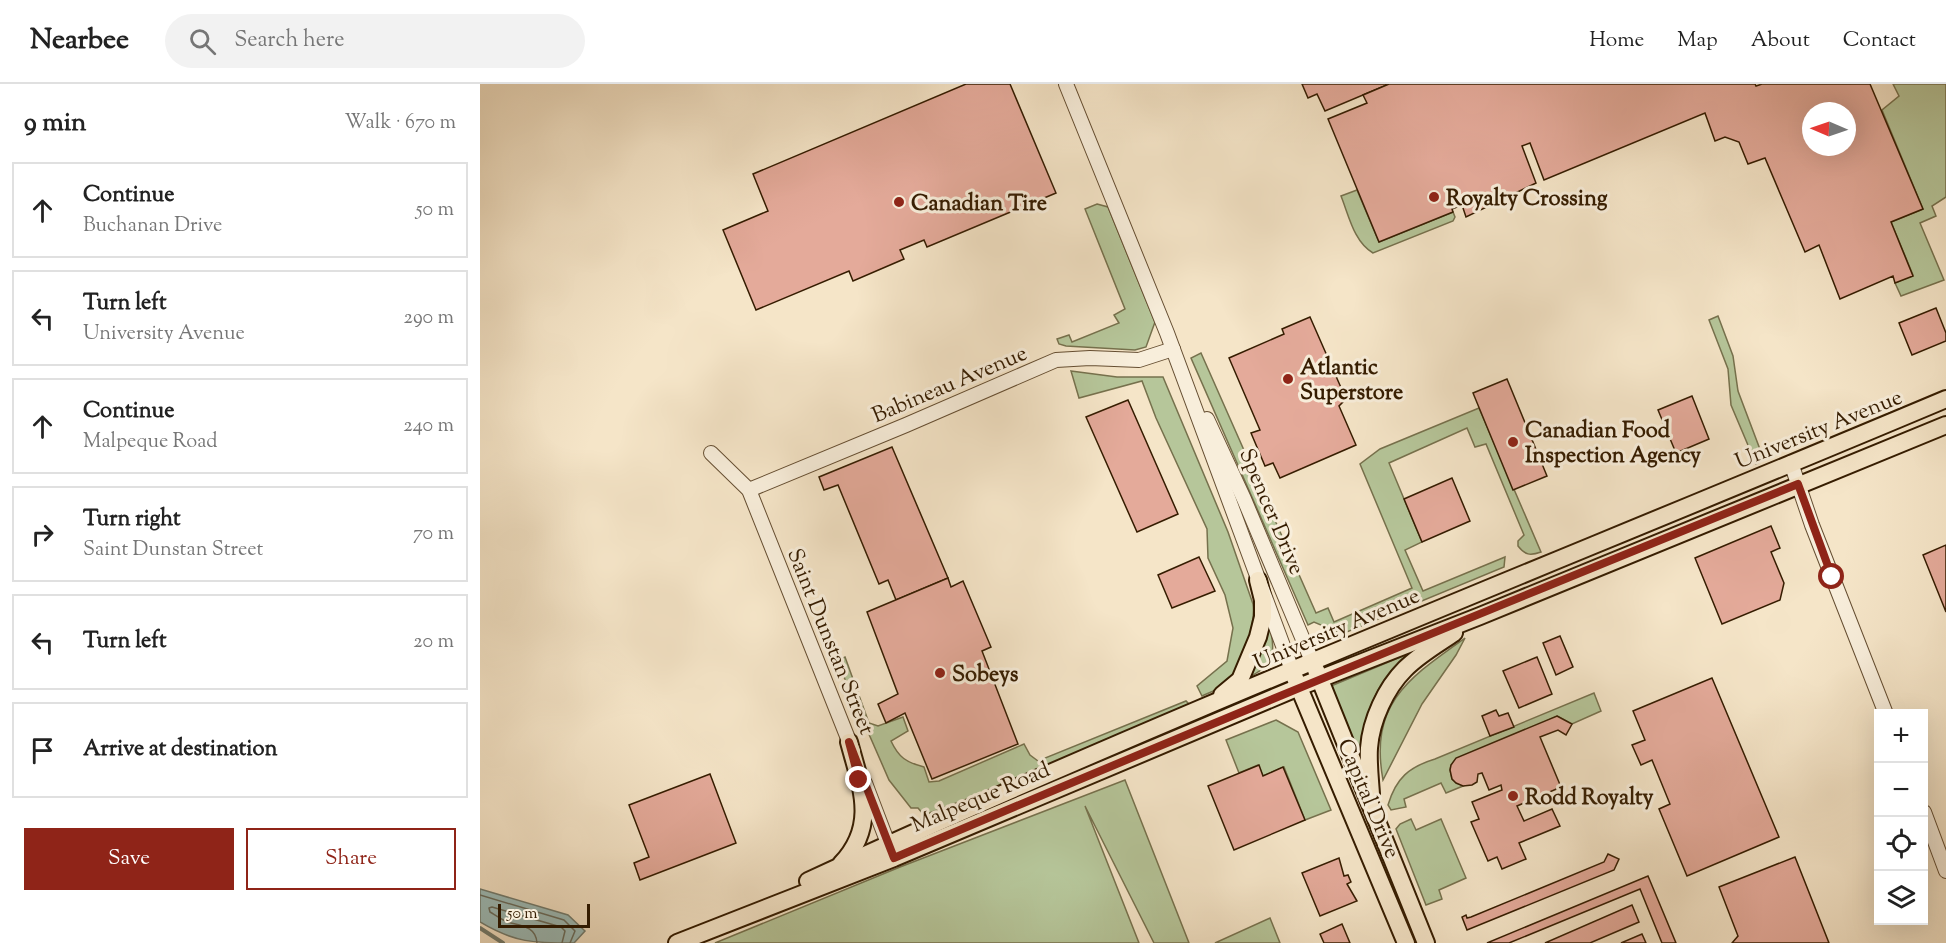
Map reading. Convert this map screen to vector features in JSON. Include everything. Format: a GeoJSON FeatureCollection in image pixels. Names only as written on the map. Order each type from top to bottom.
{"type":"FeatureCollection","features":[{"type":"Feature","properties":{"kind":"main road","name":"University Avenue"},"geometry":{"type":"LineString","coordinates":[[750,915],[803,884],[839,867],[891,851],[1174,721],[1312,661],[1946,399]]}},
{"type":"Feature","properties":{"kind":"main road","name":"University Avenue"},"geometry":{"type":"LineString","coordinates":[[1299,687],[1480,616],[1946,425]]}},
{"type":"Feature","properties":{"kind":"main road"},"geometry":{"type":"LineString","coordinates":[[1174,721],[1214,700],[1240,680],[1258,637],[1263,617],[1263,600],[1258,580]]}},
{"type":"Feature","properties":{"kind":"main road"},"geometry":{"type":"LineString","coordinates":[[1372,810],[1368,750],[1376,717],[1389,689],[1405,669],[1424,653],[1480,616]]}},
{"type":"Feature","properties":{"kind":"main road","name":"Spencer Drive"},"geometry":{"type":"LineString","coordinates":[[1312,661],[1319,679]]}},
{"type":"Feature","properties":{"kind":"main road","name":"Capital Drive"},"geometry":{"type":"LineString","coordinates":[[1292,670],[1406,943]]}},
{"type":"Feature","properties":{"kind":"main road","name":"Capital Drive"},"geometry":{"type":"LineString","coordinates":[[1319,679],[1426,943]]}},
{"type":"Feature","properties":{"kind":"main road","name":"Malpeque Road"},"geometry":{"type":"LineString","coordinates":[[677,943],[750,915],[891,851],[1299,687]]}},
{"type":"Feature","properties":{"kind":"main road"},"geometry":{"type":"LineString","coordinates":[[839,867],[851,854],[862,830],[865,806],[849,742]]}},
{"type":"Feature","properties":{"kind":"street","name":"Spencer Drive"},"geometry":{"type":"LineString","coordinates":[[1066,84],[1179,364],[1292,670]]}},
{"type":"Feature","properties":{"kind":"street","name":"Babineau Avenue"},"geometry":{"type":"LineString","coordinates":[[749,490],[1056,360],[1090,358],[1139,360],[1173,349]]}},
{"type":"Feature","properties":{"kind":"street","name":"Spencer Drive"},"geometry":{"type":"LineString","coordinates":[[1179,364],[1244,499],[1312,661]]}},
{"type":"Feature","properties":{"kind":"street","name":"Saint Dunstan Street"},"geometry":{"type":"LineString","coordinates":[[711,453],[749,490],[891,851]]}},
{"type":"Feature","properties":{"kind":"street"},"geometry":{"type":"LineString","coordinates":[[1791,463],[1816,536],[1884,709]]}},
{"type":"Feature","properties":{"kind":"street"},"geometry":{"type":"LineString","coordinates":[[1925,817],[1946,871]]}},
{"type":"Feature","properties":{"kind":"green space"},"geometry":{"type":"Polygon","coordinates":[[[1893,84],[1946,84],[1946,197],[1932,206],[1936,216],[1920,223],[1944,280],[1901,296],[1895,283],[1913,275],[1891,222],[1923,209],[1882,110],[1899,96],[1893,84]]]}},
{"type":"Feature","properties":{"kind":"green space"},"geometry":{"type":"Polygon","coordinates":[[[1357,190],[1379,242],[1453,212],[1455,217],[1453,221],[1373,253],[1366,248],[1357,235],[1341,196],[1357,190]]]}},
{"type":"Feature","properties":{"kind":"green space"},"geometry":{"type":"Polygon","coordinates":[[[1097,204],[1108,207],[1155,322],[1146,347],[1135,350],[1066,346],[1059,344],[1057,339],[1069,335],[1072,342],[1119,323],[1114,315],[1125,309],[1085,209],[1097,204]]]}},
{"type":"Feature","properties":{"kind":"green space"},"geometry":{"type":"Polygon","coordinates":[[[1718,316],[1733,356],[1738,391],[1764,460],[1756,464],[1731,405],[1728,369],[1709,320],[1718,316]]]}},
{"type":"Feature","properties":{"kind":"green space"},"geometry":{"type":"Polygon","coordinates":[[[1201,353],[1316,613],[1328,608],[1334,622],[1412,588],[1360,464],[1380,449],[1479,408],[1541,552],[1528,554],[1518,546],[1518,541],[1524,535],[1486,444],[1475,447],[1467,428],[1389,463],[1422,542],[1405,550],[1423,591],[1505,557],[1504,567],[1342,634],[1314,622],[1308,625],[1191,358],[1201,353]]]}},
{"type":"Feature","properties":{"kind":"green space"},"geometry":{"type":"Polygon","coordinates":[[[1071,371],[1117,377],[1163,377],[1228,532],[1253,604],[1252,623],[1242,657],[1232,677],[1222,687],[1202,696],[1197,686],[1227,661],[1233,628],[1225,595],[1208,558],[1207,529],[1156,418],[1142,381],[1079,398],[1071,371]]]}},
{"type":"Feature","properties":{"kind":"green space"},"geometry":{"type":"Polygon","coordinates":[[[1266,617],[1273,643],[1272,651],[1266,665],[1251,676],[1266,617]]]}},
{"type":"Feature","properties":{"kind":"green space"},"geometry":{"type":"Polygon","coordinates":[[[1465,638],[1422,704],[1383,780],[1380,753],[1382,731],[1388,712],[1398,695],[1411,680],[1465,638]]]}},
{"type":"Feature","properties":{"kind":"green space"},"geometry":{"type":"Polygon","coordinates":[[[1410,653],[1389,674],[1373,700],[1364,728],[1360,758],[1331,686],[1410,653]]]}},
{"type":"Feature","properties":{"kind":"green space"},"geometry":{"type":"Polygon","coordinates":[[[845,657],[869,723],[878,726],[903,717],[908,731],[891,741],[897,752],[904,758],[924,767],[929,782],[939,781],[1024,744],[1030,755],[1038,761],[1186,701],[1189,704],[1002,786],[924,815],[918,808],[911,808],[889,780],[837,661],[845,657]]]}},
{"type":"Feature","properties":{"kind":"green space"},"geometry":{"type":"Polygon","coordinates":[[[1594,693],[1601,711],[1572,724],[1557,716],[1451,765],[1452,779],[1463,786],[1446,793],[1441,783],[1404,799],[1406,807],[1391,810],[1388,805],[1400,781],[1418,766],[1594,693]]]}},
{"type":"Feature","properties":{"kind":"green space"},"geometry":{"type":"Polygon","coordinates":[[[1276,720],[1298,732],[1331,810],[1305,820],[1284,767],[1263,776],[1258,765],[1239,773],[1226,740],[1276,720]]]}},
{"type":"Feature","properties":{"kind":"green space"},"geometry":{"type":"Polygon","coordinates":[[[1125,780],[1189,943],[1154,943],[1085,806],[1139,943],[715,943],[900,867],[1125,780]]]}},
{"type":"Feature","properties":{"kind":"green space"},"geometry":{"type":"Polygon","coordinates":[[[1411,819],[1416,830],[1441,819],[1466,878],[1439,890],[1442,899],[1426,905],[1396,829],[1400,824],[1411,819]]]}},
{"type":"Feature","properties":{"kind":"green space"},"geometry":{"type":"Polygon","coordinates":[[[1270,918],[1280,943],[1215,943],[1270,918]]]}},
{"type":"Feature","properties":{"kind":"water"},"geometry":{"type":"Polygon","coordinates":[[[480,889],[568,915],[585,931],[574,943],[536,942],[504,934],[480,922],[480,889]]]}},
{"type":"Feature","properties":{"kind":"building","name":"Canadian Tire"},"geometry":{"type":"Polygon","coordinates":[[[966,84],[1010,84],[1056,193],[927,247],[924,240],[900,250],[904,259],[853,281],[849,271],[756,310],[723,230],[768,211],[753,174],[966,84]]]}},
{"type":"Feature","properties":{"kind":"building"},"geometry":{"type":"Polygon","coordinates":[[[1302,84],[1389,84],[1325,111],[1317,94],[1308,98],[1302,84]]]}},
{"type":"Feature","properties":{"kind":"building","name":"Royalty Crossing"},"geometry":{"type":"Polygon","coordinates":[[[1389,84],[1755,84],[1756,86],[1762,84],[1870,84],[1923,209],[1891,222],[1913,276],[1895,283],[1893,276],[1840,299],[1819,245],[1805,252],[1765,158],[1748,164],[1739,142],[1725,137],[1715,141],[1705,113],[1544,180],[1530,143],[1522,146],[1536,183],[1466,217],[1462,205],[1452,209],[1453,212],[1379,242],[1328,119],[1367,103],[1363,95],[1389,84]]]}},
{"type":"Feature","properties":{"kind":"building"},"geometry":{"type":"Polygon","coordinates":[[[1936,308],[1946,333],[1946,341],[1912,355],[1899,323],[1936,308]]]}},
{"type":"Feature","properties":{"kind":"building","name":"Atlantic Superstore"},"geometry":{"type":"Polygon","coordinates":[[[1310,317],[1346,399],[1339,406],[1356,445],[1280,478],[1273,463],[1265,466],[1251,433],[1260,430],[1229,358],[1284,334],[1282,329],[1310,317]]]}},
{"type":"Feature","properties":{"kind":"building","name":"Canadian Food Inspection Agency"},"geometry":{"type":"Polygon","coordinates":[[[1507,379],[1547,476],[1513,490],[1473,393],[1507,379]]]}},
{"type":"Feature","properties":{"kind":"building"},"geometry":{"type":"Polygon","coordinates":[[[1692,396],[1709,439],[1676,453],[1658,410],[1692,396]]]}},
{"type":"Feature","properties":{"kind":"building"},"geometry":{"type":"Polygon","coordinates":[[[1128,400],[1178,514],[1137,532],[1086,417],[1128,400]]]}},
{"type":"Feature","properties":{"kind":"building"},"geometry":{"type":"Polygon","coordinates":[[[892,447],[948,578],[896,600],[888,580],[879,584],[838,485],[824,490],[819,477],[892,447]]]}},
{"type":"Feature","properties":{"kind":"building"},"geometry":{"type":"Polygon","coordinates":[[[1452,478],[1470,521],[1422,542],[1404,499],[1452,478]]]}},
{"type":"Feature","properties":{"kind":"building"},"geometry":{"type":"Polygon","coordinates":[[[1771,526],[1780,548],[1771,552],[1784,583],[1780,600],[1722,624],[1695,558],[1771,526]]]}},
{"type":"Feature","properties":{"kind":"building"},"geometry":{"type":"Polygon","coordinates":[[[1946,545],[1946,612],[1923,555],[1946,545]]]}},
{"type":"Feature","properties":{"kind":"building"},"geometry":{"type":"Polygon","coordinates":[[[1199,557],[1215,591],[1172,608],[1158,575],[1199,557]]]}},
{"type":"Feature","properties":{"kind":"building","name":"Sobeys"},"geometry":{"type":"Polygon","coordinates":[[[948,578],[951,587],[963,581],[991,647],[982,651],[1018,744],[932,779],[905,713],[886,723],[878,704],[898,694],[867,612],[948,578]]]}},
{"type":"Feature","properties":{"kind":"building"},"geometry":{"type":"Polygon","coordinates":[[[1560,636],[1573,667],[1556,675],[1543,643],[1560,636]]]}},
{"type":"Feature","properties":{"kind":"building"},"geometry":{"type":"Polygon","coordinates":[[[1537,657],[1552,694],[1519,708],[1503,671],[1537,657]]]}},
{"type":"Feature","properties":{"kind":"building"},"geometry":{"type":"Polygon","coordinates":[[[1712,678],[1779,837],[1687,876],[1659,809],[1670,804],[1652,760],[1641,765],[1632,745],[1645,740],[1633,711],[1712,678]]]}},
{"type":"Feature","properties":{"kind":"building"},"geometry":{"type":"Polygon","coordinates":[[[1496,710],[1499,716],[1508,713],[1514,727],[1490,736],[1482,716],[1496,710]]]}},
{"type":"Feature","properties":{"kind":"building","name":"Rodd Royalty"},"geometry":{"type":"Polygon","coordinates":[[[1557,716],[1572,724],[1566,735],[1558,730],[1540,737],[1561,787],[1517,806],[1524,821],[1552,809],[1560,826],[1519,843],[1526,859],[1502,869],[1497,857],[1488,861],[1471,822],[1479,819],[1472,802],[1502,790],[1501,785],[1489,790],[1482,773],[1478,774],[1477,782],[1463,786],[1452,779],[1451,765],[1456,758],[1557,716]]]}},
{"type":"Feature","properties":{"kind":"building"},"geometry":{"type":"Polygon","coordinates":[[[1259,765],[1263,776],[1283,767],[1305,820],[1234,850],[1208,786],[1259,765]]]}},
{"type":"Feature","properties":{"kind":"building"},"geometry":{"type":"Polygon","coordinates":[[[710,774],[736,843],[640,880],[634,863],[649,857],[629,805],[710,774]]]}},
{"type":"Feature","properties":{"kind":"building"},"geometry":{"type":"Polygon","coordinates":[[[1608,854],[1619,859],[1614,870],[1467,930],[1462,917],[1466,915],[1467,918],[1471,917],[1604,862],[1608,854]]]}},
{"type":"Feature","properties":{"kind":"building"},"geometry":{"type":"Polygon","coordinates":[[[1795,857],[1829,943],[1732,943],[1738,936],[1719,887],[1795,857]]]}},
{"type":"Feature","properties":{"kind":"building"},"geometry":{"type":"Polygon","coordinates":[[[1339,858],[1344,876],[1348,875],[1351,882],[1347,884],[1357,901],[1320,916],[1302,873],[1339,858]]]}},
{"type":"Feature","properties":{"kind":"building"},"geometry":{"type":"Polygon","coordinates":[[[1648,876],[1676,943],[1662,943],[1640,889],[1509,943],[1487,943],[1648,876]]]}},
{"type":"Feature","properties":{"kind":"building"},"geometry":{"type":"Polygon","coordinates":[[[1632,905],[1639,922],[1590,943],[1545,943],[1632,905]]]}},
{"type":"Feature","properties":{"kind":"building"},"geometry":{"type":"Polygon","coordinates":[[[1342,924],[1350,943],[1324,943],[1320,934],[1342,924]]]}},
{"type":"Feature","properties":{"kind":"building"},"geometry":{"type":"Polygon","coordinates":[[[1642,934],[1646,943],[1621,943],[1642,934]]]}},
{"type":"Feature","properties":{"kind":"waterway"},"geometry":{"type":"LineString","coordinates":[[480,928],[503,943]]}},
{"type":"Feature","properties":{"kind":"place","name":"Royalty Crossing"},"geometry":{"type":"Point","coordinates":[1434,197]}},
{"type":"Feature","properties":{"kind":"place","name":"Canadian Tire"},"geometry":{"type":"Point","coordinates":[899,202]}},
{"type":"Feature","properties":{"kind":"place","name":"Atlantic Superstore"},"geometry":{"type":"Point","coordinates":[1288,379]}},
{"type":"Feature","properties":{"kind":"place","name":"Canadian Food Inspection Agency"},"geometry":{"type":"Point","coordinates":[1513,442]}},
{"type":"Feature","properties":{"kind":"place","name":"Sobeys"},"geometry":{"type":"Point","coordinates":[940,673]}},
{"type":"Feature","properties":{"kind":"place","name":"Rodd Royalty"},"geometry":{"type":"Point","coordinates":[1513,796]}},
{"type":"Feature","properties":{"kind":"route"},"geometry":{"type":"LineString","coordinates":[[859,780],[849,742],[894,858],[1299,687],[1480,616],[1798,484],[1832,577]]}}]}
